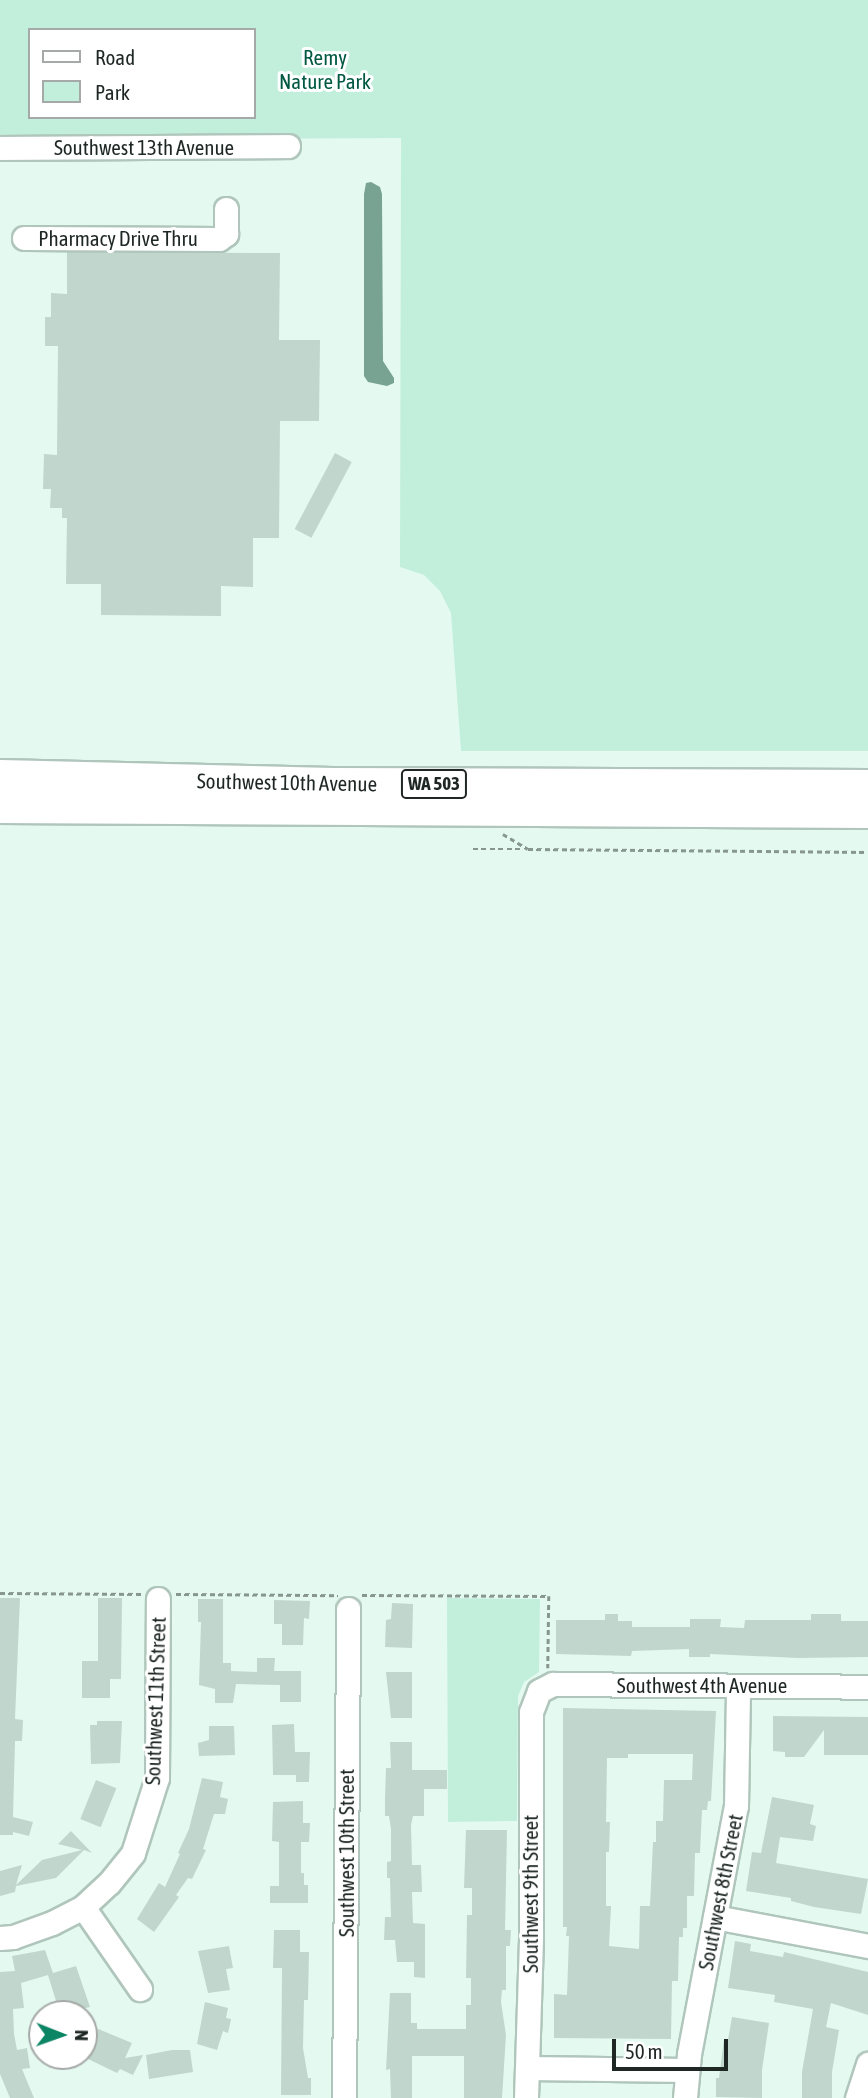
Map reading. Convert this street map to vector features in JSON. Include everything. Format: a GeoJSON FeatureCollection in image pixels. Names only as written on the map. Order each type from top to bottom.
{"type":"FeatureCollection","features":[{"type":"Feature","properties":{"kind":"highway","name":"Southwest 10th Avenue"},"geometry":{"type":"LineString","coordinates":[[0,776],[331,784],[865,806]]}},
{"type":"Feature","properties":{"kind":"highway","name":"Southwest 10th Avenue"},"geometry":{"type":"LineString","coordinates":[[0,806],[865,806]]}},
{"type":"Feature","properties":{"kind":"street","name":"Southwest 13th Avenue"},"geometry":{"type":"LineString","coordinates":[[0,148],[288,146]]}},
{"type":"Feature","properties":{"kind":"street","name":"Pharmacy Drive Thru"},"geometry":{"type":"LineString","coordinates":[[24,238],[219,239],[226,234],[226,209]]}},
{"type":"Feature","properties":{"kind":"street","name":"Southwest 11th Street"},"geometry":{"type":"LineString","coordinates":[[83,1907],[109,1883],[133,1853],[157,1778],[160,1595]]}},
{"type":"Feature","properties":{"kind":"street","name":"Southwest 10th Street"},"geometry":{"type":"LineString","coordinates":[[344,2098],[348,1609]]}},
{"type":"Feature","properties":{"kind":"street","name":"Southwest 8th Street"},"geometry":{"type":"LineString","coordinates":[[685,2098],[687,2070],[736,1806],[738,1685]]}},
{"type":"Feature","properties":{"kind":"street","name":"Southwest 4th Avenue"},"geometry":{"type":"LineString","coordinates":[[543,1688],[868,1686]]}},
{"type":"Feature","properties":{"kind":"street","name":"Southwest 9th Street"},"geometry":{"type":"LineString","coordinates":[[526,2098],[531,1937],[531,1712],[543,1688]]}},
{"type":"Feature","properties":{"kind":"street"},"geometry":{"type":"LineString","coordinates":[[0,1938],[13,1937],[51,1923],[83,1907],[140,1989]]}},
{"type":"Feature","properties":{"kind":"street"},"geometry":{"type":"LineString","coordinates":[[715,1917],[868,1946]]}},
{"type":"Feature","properties":{"kind":"street"},"geometry":{"type":"LineString","coordinates":[[857,2098],[868,2064]]}},
{"type":"Feature","properties":{"kind":"street"},"geometry":{"type":"LineString","coordinates":[[527,2068],[687,2070]]}},
{"type":"Feature","properties":{"kind":"path"},"geometry":{"type":"LineString","coordinates":[[498,831],[528,849]]}},
{"type":"Feature","properties":{"kind":"path"},"geometry":{"type":"LineString","coordinates":[[473,849],[868,852]]}},
{"type":"Feature","properties":{"kind":"path"},"geometry":{"type":"LineString","coordinates":[[0,1593],[549,1595],[543,1688]]}},
{"type":"Feature","properties":{"kind":"green space","name":"Remy Nature Park"},"geometry":{"type":"Polygon","coordinates":[[[0,0],[868,0],[868,751],[461,751],[451,613],[440,591],[424,575],[400,567],[401,138],[0,140],[0,0]]]}},
{"type":"Feature","properties":{"kind":"green space"},"geometry":{"type":"Polygon","coordinates":[[[447,1598],[540,1599],[539,1672],[524,1682],[518,1696],[517,1821],[448,1822],[447,1598]]]}},
{"type":"Feature","properties":{"kind":"shaded area"},"geometry":{"type":"Polygon","coordinates":[[[371,182],[380,187],[382,194],[383,361],[394,378],[394,383],[387,386],[368,382],[364,376],[364,194],[366,183],[371,182]]]}},
{"type":"Feature","properties":{"kind":"building"},"geometry":{"type":"Polygon","coordinates":[[[67,252],[280,253],[279,340],[320,340],[319,421],[280,421],[279,538],[253,538],[253,587],[221,586],[221,616],[101,615],[101,584],[66,584],[67,518],[62,518],[62,508],[50,508],[51,489],[43,489],[44,454],[57,455],[58,346],[45,346],[45,317],[51,317],[51,293],[67,294],[67,252]]]}},
{"type":"Feature","properties":{"kind":"building"},"geometry":{"type":"Polygon","coordinates":[[[335,453],[352,462],[311,538],[295,529],[335,453]]]}},
{"type":"Feature","properties":{"kind":"building"},"geometry":{"type":"Polygon","coordinates":[[[0,1598],[20,1598],[15,1719],[23,1720],[22,1741],[15,1741],[13,1817],[33,1822],[29,1836],[13,1832],[13,1835],[0,1835],[0,1598]]]}},
{"type":"Feature","properties":{"kind":"building"},"geometry":{"type":"Polygon","coordinates":[[[98,1598],[122,1598],[121,1679],[110,1679],[110,1698],[82,1698],[82,1661],[98,1661],[98,1598]]]}},
{"type":"Feature","properties":{"kind":"building"},"geometry":{"type":"Polygon","coordinates":[[[198,1599],[223,1599],[223,1663],[231,1663],[231,1671],[257,1672],[257,1658],[275,1658],[274,1671],[301,1671],[301,1702],[280,1702],[280,1685],[236,1684],[233,1703],[215,1703],[215,1689],[199,1685],[201,1622],[198,1622],[198,1599]]]}},
{"type":"Feature","properties":{"kind":"building"},"geometry":{"type":"Polygon","coordinates":[[[274,1600],[310,1601],[309,1619],[304,1618],[303,1645],[282,1645],[282,1624],[274,1624],[274,1600]]]}},
{"type":"Feature","properties":{"kind":"building"},"geometry":{"type":"Polygon","coordinates":[[[392,1603],[413,1604],[412,1648],[385,1647],[386,1620],[391,1619],[392,1603]]]}},
{"type":"Feature","properties":{"kind":"building"},"geometry":{"type":"Polygon","coordinates":[[[605,1614],[618,1614],[618,1621],[632,1621],[632,1627],[690,1627],[690,1619],[721,1619],[720,1627],[744,1628],[745,1620],[811,1620],[811,1614],[841,1614],[841,1621],[868,1621],[868,1657],[798,1658],[710,1654],[710,1657],[689,1657],[689,1649],[632,1651],[631,1656],[556,1654],[556,1620],[605,1620],[605,1614]]]}},
{"type":"Feature","properties":{"kind":"building"},"geometry":{"type":"Polygon","coordinates":[[[386,1672],[412,1672],[412,1718],[391,1718],[386,1672]]]}},
{"type":"Feature","properties":{"kind":"building"},"geometry":{"type":"Polygon","coordinates":[[[563,1708],[716,1711],[711,1801],[708,1801],[707,1810],[702,1810],[700,1853],[695,1853],[694,1896],[687,1896],[687,1928],[683,1928],[683,1937],[679,1937],[678,1981],[672,1981],[671,2039],[554,2038],[554,1994],[567,1995],[569,1936],[566,1936],[567,1927],[563,1927],[563,1708]],[[628,1754],[628,1758],[607,1758],[606,1822],[610,1822],[609,1852],[606,1852],[606,1906],[611,1906],[609,1946],[639,1949],[640,1906],[650,1906],[653,1842],[656,1842],[656,1821],[663,1821],[664,1780],[692,1780],[693,1754],[628,1754]]]}},
{"type":"Feature","properties":{"kind":"building"},"geometry":{"type":"Polygon","coordinates":[[[773,1716],[868,1717],[868,1755],[824,1755],[824,1730],[804,1757],[785,1757],[785,1752],[773,1751],[773,1716]]]}},
{"type":"Feature","properties":{"kind":"building"},"geometry":{"type":"Polygon","coordinates":[[[97,1721],[122,1721],[120,1763],[91,1764],[90,1725],[97,1725],[97,1721]]]}},
{"type":"Feature","properties":{"kind":"building"},"geometry":{"type":"Polygon","coordinates":[[[294,1724],[295,1752],[310,1752],[309,1782],[296,1782],[296,1775],[273,1775],[272,1725],[294,1724]]]}},
{"type":"Feature","properties":{"kind":"building"},"geometry":{"type":"Polygon","coordinates":[[[209,1726],[234,1726],[235,1755],[199,1756],[198,1743],[209,1740],[209,1726]]]}},
{"type":"Feature","properties":{"kind":"building"},"geometry":{"type":"Polygon","coordinates":[[[390,1742],[412,1742],[412,1770],[447,1770],[447,1789],[424,1789],[424,1816],[413,1816],[411,1825],[412,1865],[421,1865],[422,1892],[412,1892],[413,1923],[425,1924],[425,1978],[414,1977],[414,1962],[397,1962],[395,1940],[384,1940],[385,1917],[391,1917],[387,1862],[391,1861],[391,1829],[389,1816],[385,1816],[386,1768],[391,1768],[390,1742]]]}},
{"type":"Feature","properties":{"kind":"building"},"geometry":{"type":"Polygon","coordinates":[[[202,1778],[223,1782],[220,1797],[228,1799],[225,1814],[214,1814],[203,1849],[206,1850],[192,1879],[188,1878],[176,1895],[179,1897],[154,1932],[137,1919],[159,1883],[165,1887],[189,1829],[202,1778]]]}},
{"type":"Feature","properties":{"kind":"building"},"geometry":{"type":"Polygon","coordinates":[[[96,1780],[116,1788],[101,1827],[80,1819],[96,1780]]]}},
{"type":"Feature","properties":{"kind":"building"},"geometry":{"type":"Polygon","coordinates":[[[772,1797],[814,1805],[810,1824],[816,1826],[813,1841],[780,1837],[776,1863],[868,1879],[861,1914],[814,1907],[791,1901],[791,1898],[746,1891],[752,1852],[761,1853],[772,1797]]]}},
{"type":"Feature","properties":{"kind":"building"},"geometry":{"type":"Polygon","coordinates":[[[303,1801],[303,1823],[310,1823],[309,1842],[301,1842],[301,1873],[304,1873],[304,1885],[308,1885],[308,1903],[270,1903],[270,1886],[279,1886],[279,1842],[272,1841],[273,1802],[303,1801]]]}},
{"type":"Feature","properties":{"kind":"building"},"geometry":{"type":"Polygon","coordinates":[[[466,1830],[507,1830],[505,1930],[511,1930],[510,1946],[506,1946],[506,1990],[502,1990],[501,2002],[506,2035],[502,2098],[464,2098],[464,2056],[412,2056],[412,2098],[391,2098],[390,2069],[386,2070],[390,1993],[411,1993],[411,2023],[417,2023],[417,2029],[466,2029],[466,2005],[471,2005],[471,1978],[466,1978],[467,1915],[472,1915],[472,1888],[464,1888],[466,1830]]]}},
{"type":"Feature","properties":{"kind":"building"},"geometry":{"type":"Polygon","coordinates":[[[71,1831],[92,1853],[84,1850],[56,1878],[16,1886],[15,1892],[0,1896],[0,1871],[22,1865],[16,1885],[42,1860],[82,1850],[58,1844],[71,1831]]]}},
{"type":"Feature","properties":{"kind":"building"},"geometry":{"type":"Polygon","coordinates":[[[274,1930],[300,1930],[300,1952],[309,1952],[303,2048],[308,2078],[311,2078],[311,2095],[281,2095],[282,1968],[273,1968],[274,1930]]]}},
{"type":"Feature","properties":{"kind":"building"},"geometry":{"type":"Polygon","coordinates":[[[735,1941],[751,1944],[750,1951],[783,1957],[784,1952],[868,1972],[868,2015],[831,2003],[826,2027],[839,2030],[832,2072],[832,2098],[802,2098],[802,2072],[813,2009],[774,2002],[775,1995],[728,1988],[735,1941]]]}},
{"type":"Feature","properties":{"kind":"building"},"geometry":{"type":"Polygon","coordinates":[[[229,1946],[233,1968],[226,1969],[230,1990],[208,1993],[198,1951],[229,1946]]]}},
{"type":"Feature","properties":{"kind":"building"},"geometry":{"type":"Polygon","coordinates":[[[45,1950],[53,1973],[76,1966],[88,2000],[56,2000],[48,1975],[21,1983],[24,2008],[13,2009],[14,2034],[17,2050],[27,2048],[28,2068],[22,2069],[34,2098],[10,2098],[0,2074],[0,1972],[15,1971],[12,1956],[45,1950]]]}},
{"type":"Feature","properties":{"kind":"building"},"geometry":{"type":"Polygon","coordinates":[[[205,2002],[228,2008],[226,2018],[231,2019],[228,2033],[223,2031],[217,2050],[197,2044],[205,2002]]]}},
{"type":"Feature","properties":{"kind":"building"},"geometry":{"type":"Polygon","coordinates":[[[732,2017],[769,2023],[762,2070],[762,2098],[716,2097],[716,2078],[719,2078],[724,2039],[728,2040],[732,2017]]]}},
{"type":"Feature","properties":{"kind":"building"},"geometry":{"type":"Polygon","coordinates":[[[98,2029],[132,2043],[125,2058],[143,2055],[133,2075],[120,2069],[117,2073],[98,2064],[98,2029]]]}},
{"type":"Feature","properties":{"kind":"building"},"geometry":{"type":"Polygon","coordinates":[[[190,2050],[193,2072],[149,2079],[146,2055],[190,2050]]]}}]}
